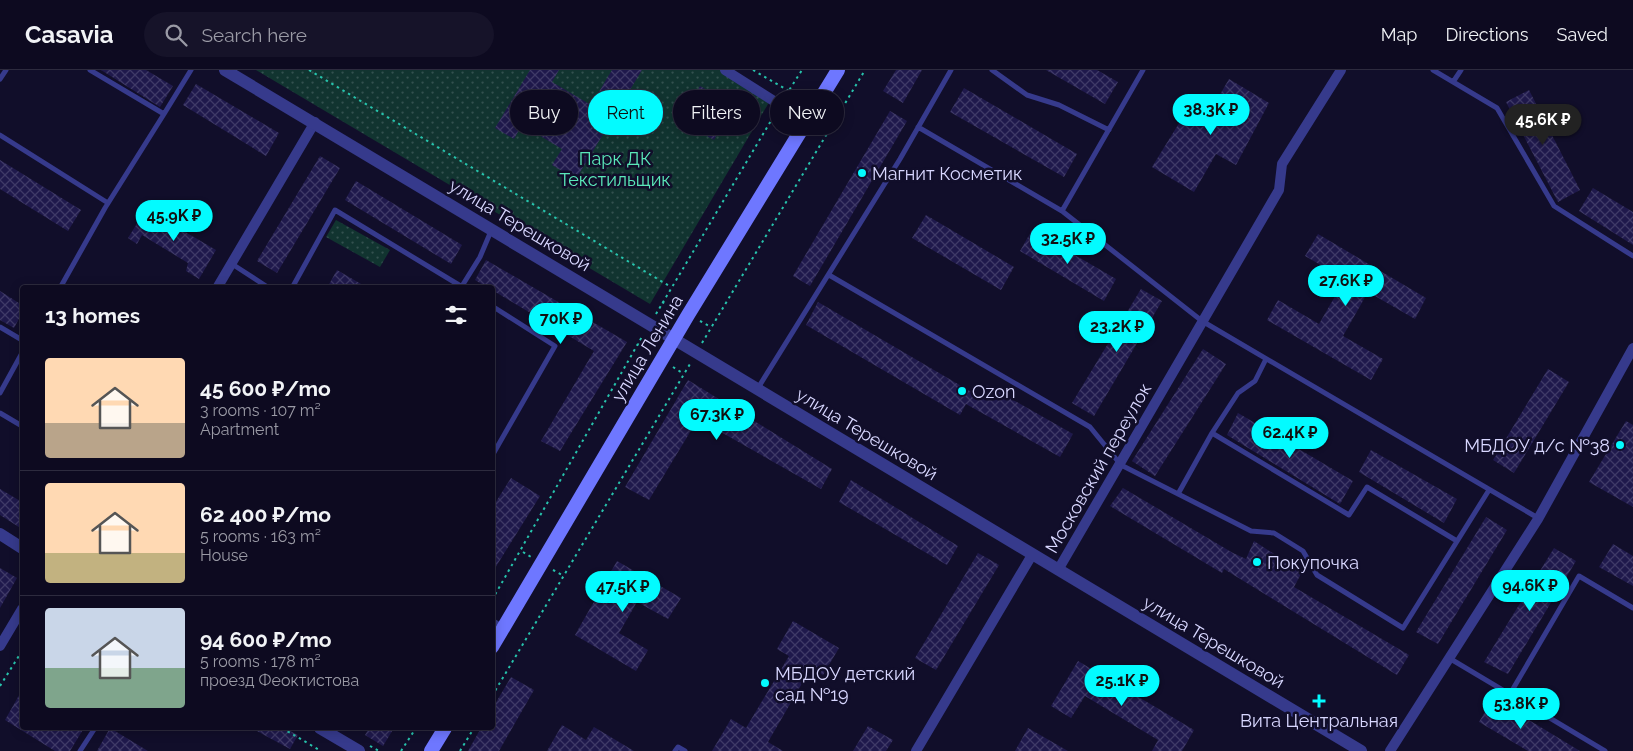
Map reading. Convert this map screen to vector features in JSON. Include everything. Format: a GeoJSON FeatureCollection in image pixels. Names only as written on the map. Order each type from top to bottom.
{"type":"FeatureCollection","features":[{"type":"Feature","properties":{"kind":"main road","name":"улица Ленина"},"geometry":{"type":"LineString","coordinates":[[826,90],[838,70]]}},
{"type":"Feature","properties":{"kind":"main road","name":"улица Ленина"},"geometry":{"type":"LineString","coordinates":[[498,624],[799,135]]}},
{"type":"Feature","properties":{"kind":"main road"},"geometry":{"type":"LineString","coordinates":[[431,751],[444,730]]}},
{"type":"Feature","properties":{"kind":"street","name":"улица Терешковой"},"geometry":{"type":"LineString","coordinates":[[225,70],[675,338],[1032,556],[1361,751]]}},
{"type":"Feature","properties":{"kind":"street"},"geometry":{"type":"LineString","coordinates":[[725,70],[770,99]]}},
{"type":"Feature","properties":{"kind":"street","name":"Московский переулок"},"geometry":{"type":"LineString","coordinates":[[1058,570],[1121,465],[1202,321],[1279,190],[1282,164],[1341,70]]}},
{"type":"Feature","properties":{"kind":"street"},"geometry":{"type":"LineString","coordinates":[[220,285],[315,122]]}},
{"type":"Feature","properties":{"kind":"street"},"geometry":{"type":"LineString","coordinates":[[1390,751],[1538,519],[1633,348]]}},
{"type":"Feature","properties":{"kind":"street"},"geometry":{"type":"LineString","coordinates":[[0,534],[20,547]]}},
{"type":"Feature","properties":{"kind":"street","name":"Московский переулок"},"geometry":{"type":"LineString","coordinates":[[916,751],[1032,556]]}},
{"type":"Feature","properties":{"kind":"street"},"geometry":{"type":"LineString","coordinates":[[0,646],[20,612]]}},
{"type":"Feature","properties":{"kind":"street"},"geometry":{"type":"LineString","coordinates":[[323,730],[359,751]]}},
{"type":"Feature","properties":{"kind":"lane"},"geometry":{"type":"LineString","coordinates":[[0,79],[6,70]]}},
{"type":"Feature","properties":{"kind":"lane"},"geometry":{"type":"LineString","coordinates":[[90,70],[164,114]]}},
{"type":"Feature","properties":{"kind":"lane"},"geometry":{"type":"LineString","coordinates":[[62,285],[108,203],[191,70]]}},
{"type":"Feature","properties":{"kind":"lane"},"geometry":{"type":"LineString","coordinates":[[758,389],[918,128],[951,70]]}},
{"type":"Feature","properties":{"kind":"lane"},"geometry":{"type":"LineString","coordinates":[[992,70],[1027,95],[1059,105],[1109,130]]}},
{"type":"Feature","properties":{"kind":"lane"},"geometry":{"type":"LineString","coordinates":[[1062,211],[1143,70]]}},
{"type":"Feature","properties":{"kind":"lane"},"geometry":{"type":"LineString","coordinates":[[1432,70],[1497,108],[1554,206],[1633,256]]}},
{"type":"Feature","properties":{"kind":"lane"},"geometry":{"type":"LineString","coordinates":[[1453,82],[1461,70]]}},
{"type":"Feature","properties":{"kind":"lane"},"geometry":{"type":"LineString","coordinates":[[918,128],[1062,211],[1202,321],[1538,519]]}},
{"type":"Feature","properties":{"kind":"lane"},"geometry":{"type":"LineString","coordinates":[[0,135],[108,203]]}},
{"type":"Feature","properties":{"kind":"lane"},"geometry":{"type":"LineString","coordinates":[[294,285],[335,210],[460,285]]}},
{"type":"Feature","properties":{"kind":"lane"},"geometry":{"type":"LineString","coordinates":[[464,285],[480,257],[492,229]]}},
{"type":"Feature","properties":{"kind":"lane"},"geometry":{"type":"LineString","coordinates":[[232,264],[264,285]]}},
{"type":"Feature","properties":{"kind":"lane"},"geometry":{"type":"LineString","coordinates":[[829,275],[1090,427],[1121,465],[1251,531],[1274,533],[1303,550],[1317,575],[1403,628],[1489,490]]}},
{"type":"Feature","properties":{"kind":"lane"},"geometry":{"type":"LineString","coordinates":[[495,308],[555,346],[495,451]]}},
{"type":"Feature","properties":{"kind":"lane"},"geometry":{"type":"LineString","coordinates":[[0,327],[20,339]]}},
{"type":"Feature","properties":{"kind":"lane"},"geometry":{"type":"LineString","coordinates":[[0,393],[20,357]]}},
{"type":"Feature","properties":{"kind":"lane"},"geometry":{"type":"LineString","coordinates":[[1178,494],[1212,433],[1238,393],[1255,381],[1266,359]]}},
{"type":"Feature","properties":{"kind":"lane"},"geometry":{"type":"LineString","coordinates":[[0,413],[20,425]]}},
{"type":"Feature","properties":{"kind":"lane"},"geometry":{"type":"LineString","coordinates":[[1212,433],[1349,515],[1368,487],[1457,541]]}},
{"type":"Feature","properties":{"kind":"lane"},"geometry":{"type":"LineString","coordinates":[[1510,694],[1579,576],[1633,608]]}},
{"type":"Feature","properties":{"kind":"lane"},"geometry":{"type":"LineString","coordinates":[[1450,658],[1605,751]]}},
{"type":"Feature","properties":{"kind":"lane"},"geometry":{"type":"LineString","coordinates":[[80,751],[94,730]]}},
{"type":"Feature","properties":{"kind":"lane"},"geometry":{"type":"LineString","coordinates":[[676,751],[678,747],[685,751]]}},
{"type":"Feature","properties":{"kind":"path"},"geometry":{"type":"LineString","coordinates":[[309,70],[671,287]]}},
{"type":"Feature","properties":{"kind":"path"},"geometry":{"type":"LineString","coordinates":[[753,70],[786,90]]}},
{"type":"Feature","properties":{"kind":"path"},"geometry":{"type":"LineString","coordinates":[[495,691],[865,70]]}},
{"type":"Feature","properties":{"kind":"path"},"geometry":{"type":"LineString","coordinates":[[0,686],[20,653]]}},
{"type":"Feature","properties":{"kind":"path"},"geometry":{"type":"LineString","coordinates":[[285,730],[321,751]]}},
{"type":"Feature","properties":{"kind":"path"},"geometry":{"type":"LineString","coordinates":[[407,751],[402,750],[415,730]]}},
{"type":"Feature","properties":{"kind":"path"},"geometry":{"type":"LineString","coordinates":[[460,751],[473,730]]}},
{"type":"Feature","properties":{"kind":"green space","name":"Парк ДК Текстильщик"},"geometry":{"type":"Polygon","coordinates":[[[256,70],[723,70],[756,90],[673,90],[673,135],[750,135],[650,304],[256,70]]]}},
{"type":"Feature","properties":{"kind":"green space","name":"Парк ДК Текстильщик"},"geometry":{"type":"Polygon","coordinates":[[[760,92],[770,98],[760,118],[760,92]]]}},
{"type":"Feature","properties":{"kind":"green space"},"geometry":{"type":"Polygon","coordinates":[[[336,220],[390,250],[380,267],[326,237],[336,220]]]}},
{"type":"Feature","properties":{"kind":"building"},"geometry":{"type":"Polygon","coordinates":[[[101,70],[146,70],[173,86],[160,107],[101,70]]]}},
{"type":"Feature","properties":{"kind":"building"},"geometry":{"type":"Polygon","coordinates":[[[530,70],[559,70],[552,82],[566,90],[518,90],[530,70]]]}},
{"type":"Feature","properties":{"kind":"building"},"geometry":{"type":"Polygon","coordinates":[[[612,70],[642,70],[630,90],[600,90],[612,70]]]}},
{"type":"Feature","properties":{"kind":"building"},"geometry":{"type":"Polygon","coordinates":[[[896,70],[922,70],[903,103],[883,91],[896,70]]]}},
{"type":"Feature","properties":{"kind":"building"},"geometry":{"type":"Polygon","coordinates":[[[1046,70],[1097,70],[1118,82],[1105,104],[1046,70]]]}},
{"type":"Feature","properties":{"kind":"building"},"geometry":{"type":"Polygon","coordinates":[[[1229,79],[1269,103],[1236,165],[1216,154],[1194,192],[1152,167],[1189,107],[1207,117],[1229,79]]]}},
{"type":"Feature","properties":{"kind":"building"},"geometry":{"type":"Polygon","coordinates":[[[196,84],[279,133],[266,156],[183,105],[196,84]]]}},
{"type":"Feature","properties":{"kind":"building"},"geometry":{"type":"Polygon","coordinates":[[[700,86],[707,90],[698,90],[700,86]]]}},
{"type":"Feature","properties":{"kind":"building"},"geometry":{"type":"Polygon","coordinates":[[[964,88],[1077,154],[1064,177],[950,112],[964,88]]]}},
{"type":"Feature","properties":{"kind":"building"},"geometry":{"type":"Polygon","coordinates":[[[1529,90],[1580,190],[1558,202],[1506,102],[1529,90]]]}},
{"type":"Feature","properties":{"kind":"building"},"geometry":{"type":"Polygon","coordinates":[[[578,97],[588,103],[588,135],[603,135],[576,179],[552,165],[562,149],[539,135],[578,135],[578,97]]]}},
{"type":"Feature","properties":{"kind":"building"},"geometry":{"type":"Polygon","coordinates":[[[510,103],[510,135],[516,135],[514,139],[495,128],[510,103]]]}},
{"type":"Feature","properties":{"kind":"building"},"geometry":{"type":"Polygon","coordinates":[[[890,111],[907,121],[810,286],[793,276],[890,111]]]}},
{"type":"Feature","properties":{"kind":"building"},"geometry":{"type":"Polygon","coordinates":[[[705,135],[717,135],[714,140],[705,135]]]}},
{"type":"Feature","properties":{"kind":"building"},"geometry":{"type":"Polygon","coordinates":[[[320,156],[340,168],[277,273],[257,261],[320,156]]]}},
{"type":"Feature","properties":{"kind":"building"},"geometry":{"type":"Polygon","coordinates":[[[0,160],[81,210],[68,231],[0,189],[0,160]]]}},
{"type":"Feature","properties":{"kind":"building"},"geometry":{"type":"Polygon","coordinates":[[[356,181],[462,245],[451,264],[345,200],[356,181]]]}},
{"type":"Feature","properties":{"kind":"building"},"geometry":{"type":"Polygon","coordinates":[[[1593,188],[1633,212],[1633,245],[1579,211],[1593,188]]]}},
{"type":"Feature","properties":{"kind":"building"},"geometry":{"type":"Polygon","coordinates":[[[146,209],[216,250],[199,279],[186,271],[188,263],[142,235],[137,244],[128,238],[146,209]]]}},
{"type":"Feature","properties":{"kind":"building"},"geometry":{"type":"Polygon","coordinates":[[[926,215],[1014,267],[1001,290],[912,238],[926,215]]]}},
{"type":"Feature","properties":{"kind":"building"},"geometry":{"type":"Polygon","coordinates":[[[1032,230],[1116,279],[1104,301],[1020,251],[1032,230]]]}},
{"type":"Feature","properties":{"kind":"building"},"geometry":{"type":"Polygon","coordinates":[[[1318,234],[1426,298],[1415,319],[1368,292],[1343,336],[1383,359],[1371,380],[1267,320],[1278,300],[1319,324],[1345,279],[1305,256],[1318,234]]]}},
{"type":"Feature","properties":{"kind":"building"},"geometry":{"type":"Polygon","coordinates":[[[486,260],[627,342],[560,451],[541,441],[594,351],[495,292],[495,285],[483,285],[475,280],[486,260]]]}},
{"type":"Feature","properties":{"kind":"building"},"geometry":{"type":"Polygon","coordinates":[[[337,270],[363,285],[329,285],[337,270]]]}},
{"type":"Feature","properties":{"kind":"building"},"geometry":{"type":"Polygon","coordinates":[[[1141,289],[1162,301],[1094,416],[1072,403],[1141,289]]]}},
{"type":"Feature","properties":{"kind":"building"},"geometry":{"type":"Polygon","coordinates":[[[0,291],[20,304],[20,317],[14,328],[0,320],[0,291]]]}},
{"type":"Feature","properties":{"kind":"building"},"geometry":{"type":"Polygon","coordinates":[[[818,302],[980,397],[987,385],[1073,434],[1060,457],[966,404],[960,415],[806,325],[818,302]]]}},
{"type":"Feature","properties":{"kind":"building"},"geometry":{"type":"Polygon","coordinates":[[[1203,349],[1226,364],[1155,476],[1132,461],[1203,349]]]}},
{"type":"Feature","properties":{"kind":"building"},"geometry":{"type":"Polygon","coordinates":[[[1548,369],[1569,382],[1514,473],[1493,460],[1548,369]]]}},
{"type":"Feature","properties":{"kind":"building"},"geometry":{"type":"Polygon","coordinates":[[[688,380],[832,469],[821,489],[698,419],[649,500],[625,487],[688,380]]]}},
{"type":"Feature","properties":{"kind":"building"},"geometry":{"type":"Polygon","coordinates":[[[1238,413],[1353,481],[1340,504],[1227,435],[1238,413]]]}},
{"type":"Feature","properties":{"kind":"building","name":"МБДОУ д/с №38"},"geometry":{"type":"Polygon","coordinates":[[[1626,421],[1633,425],[1633,507],[1589,482],[1626,421]]]}},
{"type":"Feature","properties":{"kind":"building"},"geometry":{"type":"Polygon","coordinates":[[[1371,450],[1457,499],[1444,523],[1359,472],[1371,450]]]}},
{"type":"Feature","properties":{"kind":"building"},"geometry":{"type":"Polygon","coordinates":[[[511,478],[540,496],[495,568],[495,503],[511,478]]]}},
{"type":"Feature","properties":{"kind":"building"},"geometry":{"type":"Polygon","coordinates":[[[851,480],[958,546],[947,565],[839,502],[851,480]]]}},
{"type":"Feature","properties":{"kind":"building"},"geometry":{"type":"Polygon","coordinates":[[[1123,488],[1233,553],[1246,559],[1254,541],[1302,572],[1294,587],[1409,655],[1397,675],[1224,569],[1222,573],[1110,506],[1123,488]]]}},
{"type":"Feature","properties":{"kind":"building"},"geometry":{"type":"Polygon","coordinates":[[[0,489],[20,501],[20,528],[0,515],[0,489]]]}},
{"type":"Feature","properties":{"kind":"building"},"geometry":{"type":"Polygon","coordinates":[[[1486,517],[1507,530],[1438,644],[1416,632],[1486,517]]]}},
{"type":"Feature","properties":{"kind":"building"},"geometry":{"type":"Polygon","coordinates":[[[1613,544],[1633,556],[1633,586],[1599,567],[1613,544]]]}},
{"type":"Feature","properties":{"kind":"building"},"geometry":{"type":"Polygon","coordinates":[[[1554,548],[1576,561],[1508,674],[1484,662],[1554,548]]]}},
{"type":"Feature","properties":{"kind":"building"},"geometry":{"type":"Polygon","coordinates":[[[978,553],[999,565],[936,670],[915,658],[978,553]]]}},
{"type":"Feature","properties":{"kind":"building"},"geometry":{"type":"Polygon","coordinates":[[[617,561],[681,598],[668,619],[637,602],[619,633],[648,650],[636,671],[575,635],[617,561]]]}},
{"type":"Feature","properties":{"kind":"building"},"geometry":{"type":"Polygon","coordinates":[[[0,568],[17,578],[0,608],[0,568]]]}},
{"type":"Feature","properties":{"kind":"building"},"geometry":{"type":"Polygon","coordinates":[[[793,621],[839,648],[823,675],[811,668],[768,742],[783,751],[712,751],[731,719],[746,728],[789,656],[777,649],[793,621]]]}},
{"type":"Feature","properties":{"kind":"building"},"geometry":{"type":"Polygon","coordinates":[[[1078,661],[1194,730],[1182,751],[1152,751],[1158,740],[1085,696],[1071,718],[1051,706],[1078,661]]]}},
{"type":"Feature","properties":{"kind":"building"},"geometry":{"type":"Polygon","coordinates":[[[511,677],[534,690],[499,751],[468,751],[480,730],[495,730],[495,704],[511,677]]]}},
{"type":"Feature","properties":{"kind":"building"},"geometry":{"type":"Polygon","coordinates":[[[20,694],[20,729],[5,720],[20,694]]]}},
{"type":"Feature","properties":{"kind":"building"},"geometry":{"type":"Polygon","coordinates":[[[1493,698],[1580,751],[1528,751],[1479,722],[1493,698]]]}},
{"type":"Feature","properties":{"kind":"building"},"geometry":{"type":"Polygon","coordinates":[[[562,725],[586,740],[594,727],[634,751],[547,751],[562,725]]]}},
{"type":"Feature","properties":{"kind":"building"},"geometry":{"type":"Polygon","coordinates":[[[868,726],[893,740],[886,751],[853,751],[868,726]]]}},
{"type":"Feature","properties":{"kind":"building"},"geometry":{"type":"Polygon","coordinates":[[[1028,728],[1068,751],[1015,751],[1028,728]]]}},
{"type":"Feature","properties":{"kind":"building"},"geometry":{"type":"Polygon","coordinates":[[[21,730],[83,730],[70,751],[55,751],[21,730]]]}},
{"type":"Feature","properties":{"kind":"building"},"geometry":{"type":"Polygon","coordinates":[[[109,730],[113,730],[148,751],[97,751],[109,730]]]}},
{"type":"Feature","properties":{"kind":"building"},"geometry":{"type":"Polygon","coordinates":[[[255,730],[288,730],[298,735],[290,749],[255,730]]]}},
{"type":"Feature","properties":{"kind":"building"},"geometry":{"type":"Polygon","coordinates":[[[368,730],[393,730],[383,746],[365,735],[368,730]]]}},
{"type":"Feature","properties":{"kind":"place","name":"Магнит Косметик"},"geometry":{"type":"Point","coordinates":[862,173]}},
{"type":"Feature","properties":{"kind":"place","name":"Ozon"},"geometry":{"type":"Point","coordinates":[962,391]}},
{"type":"Feature","properties":{"kind":"place","name":"МБДОУ д/с №38"},"geometry":{"type":"Point","coordinates":[1620,445]}},
{"type":"Feature","properties":{"kind":"place","name":"Покупочка"},"geometry":{"type":"Point","coordinates":[1257,562]}},
{"type":"Feature","properties":{"kind":"place","name":"МБДОУ детский сад №19"},"geometry":{"type":"Point","coordinates":[765,683]}},
{"type":"Feature","properties":{"kind":"place","name":"Вита Центральная"},"geometry":{"type":"Point","coordinates":[1319,701]}}]}
